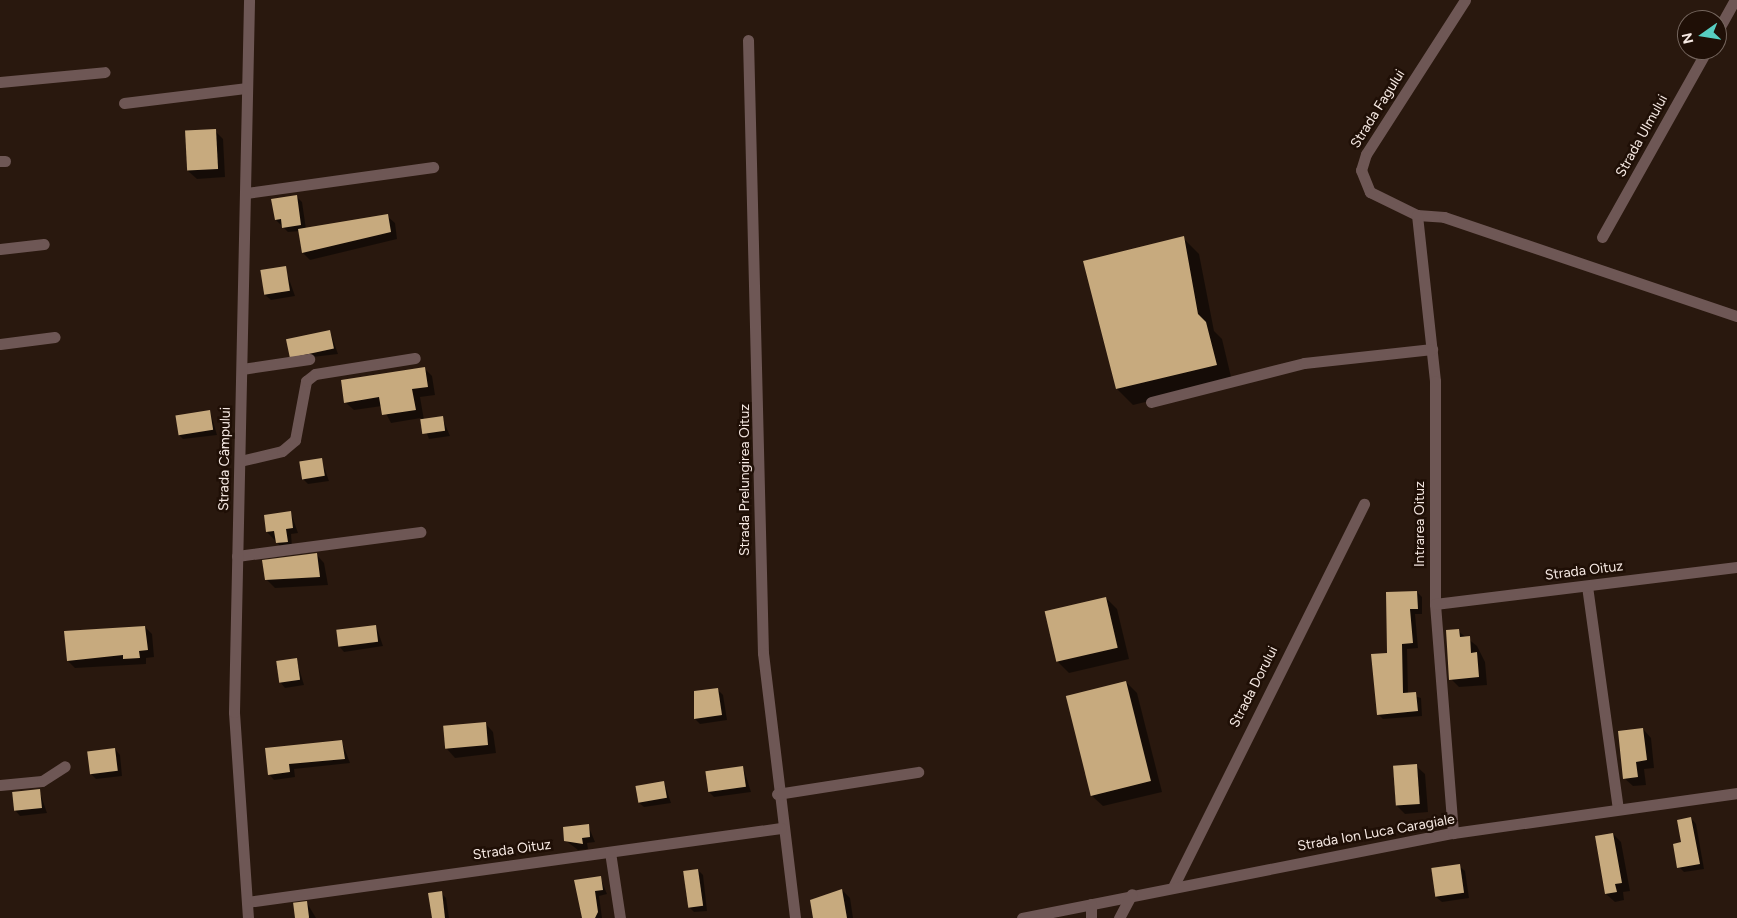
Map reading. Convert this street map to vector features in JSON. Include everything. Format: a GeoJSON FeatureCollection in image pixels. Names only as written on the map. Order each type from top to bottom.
{"type":"FeatureCollection","features":[{"type":"Feature","properties":{"kind":"street","name":"Strada Câmpului"},"geometry":{"type":"LineString","coordinates":[[248,918],[234,712],[249,0]]}},
{"type":"Feature","properties":{"kind":"street","name":"Strada Fagului"},"geometry":{"type":"LineString","coordinates":[[1417,215],[1370,192],[1361,170],[1366,154],[1465,0]]}},
{"type":"Feature","properties":{"kind":"street"},"geometry":{"type":"LineString","coordinates":[[1727,14],[1735,0]]}},
{"type":"Feature","properties":{"kind":"street","name":"Strada Prelungirea Oituz"},"geometry":{"type":"LineString","coordinates":[[748,40],[762,490],[760,587],[777,794],[795,918]]}},
{"type":"Feature","properties":{"kind":"street","name":"Strada Ulmului"},"geometry":{"type":"LineString","coordinates":[[1602,237],[1701,60]]}},
{"type":"Feature","properties":{"kind":"street"},"geometry":{"type":"LineString","coordinates":[[0,82],[105,72]]}},
{"type":"Feature","properties":{"kind":"street"},"geometry":{"type":"LineString","coordinates":[[124,103],[247,88]]}},
{"type":"Feature","properties":{"kind":"street"},"geometry":{"type":"LineString","coordinates":[[246,193],[433,167]]}},
{"type":"Feature","properties":{"kind":"street"},"geometry":{"type":"LineString","coordinates":[[1417,215],[1444,217],[1737,316]]}},
{"type":"Feature","properties":{"kind":"street","name":"Intrarea Oituz"},"geometry":{"type":"LineString","coordinates":[[1417,215],[1432,349],[1435,604],[1453,833]]}},
{"type":"Feature","properties":{"kind":"street"},"geometry":{"type":"LineString","coordinates":[[0,249],[44,244]]}},
{"type":"Feature","properties":{"kind":"street"},"geometry":{"type":"LineString","coordinates":[[0,344],[55,337]]}},
{"type":"Feature","properties":{"kind":"street"},"geometry":{"type":"LineString","coordinates":[[1151,402],[1304,363],[1432,349]]}},
{"type":"Feature","properties":{"kind":"street"},"geometry":{"type":"LineString","coordinates":[[240,461],[282,451],[295,440],[306,382],[315,374],[415,358]]}},
{"type":"Feature","properties":{"kind":"street"},"geometry":{"type":"LineString","coordinates":[[242,369],[309,359]]}},
{"type":"Feature","properties":{"kind":"street","name":"Strada Dorului"},"geometry":{"type":"LineString","coordinates":[[1174,885],[1364,504]]}},
{"type":"Feature","properties":{"kind":"street"},"geometry":{"type":"LineString","coordinates":[[237,556],[420,532]]}},
{"type":"Feature","properties":{"kind":"street","name":"Strada Oituz"},"geometry":{"type":"LineString","coordinates":[[1435,604],[1737,567]]}},
{"type":"Feature","properties":{"kind":"street"},"geometry":{"type":"LineString","coordinates":[[1587,586],[1618,809]]}},
{"type":"Feature","properties":{"kind":"street"},"geometry":{"type":"LineString","coordinates":[[0,785],[42,781],[65,766]]}},
{"type":"Feature","properties":{"kind":"street"},"geometry":{"type":"LineString","coordinates":[[777,794],[918,772]]}},
{"type":"Feature","properties":{"kind":"street","name":"Strada Ion Luca Caragiale"},"geometry":{"type":"LineString","coordinates":[[1022,918],[1174,885],[1453,833],[1737,792]]}},
{"type":"Feature","properties":{"kind":"street","name":"Strada Oituz"},"geometry":{"type":"LineString","coordinates":[[247,902],[781,828]]}},
{"type":"Feature","properties":{"kind":"street"},"geometry":{"type":"LineString","coordinates":[[610,852],[620,918]]}},
{"type":"Feature","properties":{"kind":"street"},"geometry":{"type":"LineString","coordinates":[[1120,918],[1132,894]]}},
{"type":"Feature","properties":{"kind":"street"},"geometry":{"type":"LineString","coordinates":[[1091,904],[1091,918]]}},
{"type":"Feature","properties":{"kind":"building"},"geometry":{"type":"Polygon","coordinates":[[[216,129],[218,169],[187,171],[185,131],[216,129]]]}},
{"type":"Feature","properties":{"kind":"building"},"geometry":{"type":"Polygon","coordinates":[[[297,195],[301,225],[282,228],[281,219],[275,220],[271,199],[297,195]]]}},
{"type":"Feature","properties":{"kind":"building"},"geometry":{"type":"Polygon","coordinates":[[[388,214],[391,232],[302,253],[298,229],[388,214]]]}},
{"type":"Feature","properties":{"kind":"building"},"geometry":{"type":"Polygon","coordinates":[[[1184,236],[1198,314],[1206,322],[1217,365],[1116,389],[1083,261],[1184,236]]]}},
{"type":"Feature","properties":{"kind":"building"},"geometry":{"type":"Polygon","coordinates":[[[286,266],[290,291],[264,295],[260,270],[286,266]]]}},
{"type":"Feature","properties":{"kind":"building"},"geometry":{"type":"Polygon","coordinates":[[[330,330],[334,349],[290,358],[286,339],[330,330]]]}},
{"type":"Feature","properties":{"kind":"building"},"geometry":{"type":"Polygon","coordinates":[[[425,367],[428,387],[412,389],[416,410],[382,415],[379,397],[344,403],[341,380],[425,367]]]}},
{"type":"Feature","properties":{"kind":"building"},"geometry":{"type":"Polygon","coordinates":[[[210,410],[213,430],[179,435],[175,415],[210,410]]]}},
{"type":"Feature","properties":{"kind":"building"},"geometry":{"type":"Polygon","coordinates":[[[443,416],[445,431],[422,434],[420,419],[443,416]]]}},
{"type":"Feature","properties":{"kind":"building"},"geometry":{"type":"Polygon","coordinates":[[[322,458],[325,476],[302,479],[299,462],[322,458]]]}},
{"type":"Feature","properties":{"kind":"building"},"geometry":{"type":"Polygon","coordinates":[[[291,511],[293,528],[286,529],[288,542],[276,543],[274,531],[266,532],[264,515],[291,511]]]}},
{"type":"Feature","properties":{"kind":"building"},"geometry":{"type":"Polygon","coordinates":[[[317,553],[320,577],[265,580],[262,560],[317,553]]]}},
{"type":"Feature","properties":{"kind":"building"},"geometry":{"type":"Polygon","coordinates":[[[1417,591],[1418,609],[1410,609],[1413,643],[1402,644],[1403,693],[1416,692],[1418,711],[1377,715],[1371,654],[1387,653],[1386,592],[1417,591]]]}},
{"type":"Feature","properties":{"kind":"building"},"geometry":{"type":"Polygon","coordinates":[[[1106,597],[1118,648],[1056,662],[1045,611],[1106,597]]]}},
{"type":"Feature","properties":{"kind":"building"},"geometry":{"type":"Polygon","coordinates":[[[376,625],[378,642],[338,647],[336,630],[376,625]]]}},
{"type":"Feature","properties":{"kind":"building"},"geometry":{"type":"Polygon","coordinates":[[[145,626],[148,650],[139,651],[140,658],[123,659],[123,655],[67,661],[64,631],[145,626]]]}},
{"type":"Feature","properties":{"kind":"building"},"geometry":{"type":"Polygon","coordinates":[[[1459,629],[1460,637],[1470,636],[1471,653],[1477,652],[1479,677],[1449,680],[1446,630],[1459,629]]]}},
{"type":"Feature","properties":{"kind":"building"},"geometry":{"type":"Polygon","coordinates":[[[297,658],[300,680],[279,683],[276,661],[297,658]]]}},
{"type":"Feature","properties":{"kind":"building"},"geometry":{"type":"Polygon","coordinates":[[[1126,681],[1151,781],[1091,796],[1066,696],[1126,681]]]}},
{"type":"Feature","properties":{"kind":"building"},"geometry":{"type":"Polygon","coordinates":[[[718,688],[722,715],[694,719],[694,691],[718,688]]]}},
{"type":"Feature","properties":{"kind":"building"},"geometry":{"type":"Polygon","coordinates":[[[486,722],[488,745],[445,749],[443,726],[486,722]]]}},
{"type":"Feature","properties":{"kind":"building"},"geometry":{"type":"Polygon","coordinates":[[[1643,728],[1647,760],[1636,762],[1638,777],[1623,779],[1618,731],[1643,728]]]}},
{"type":"Feature","properties":{"kind":"building"},"geometry":{"type":"Polygon","coordinates":[[[342,740],[345,759],[289,764],[290,772],[268,775],[265,748],[342,740]]]}},
{"type":"Feature","properties":{"kind":"building"},"geometry":{"type":"Polygon","coordinates":[[[115,748],[118,771],[90,774],[87,751],[115,748]]]}},
{"type":"Feature","properties":{"kind":"building"},"geometry":{"type":"Polygon","coordinates":[[[1417,764],[1420,804],[1396,806],[1393,766],[1417,764]]]}},
{"type":"Feature","properties":{"kind":"building"},"geometry":{"type":"Polygon","coordinates":[[[743,766],[746,787],[708,792],[705,771],[743,766]]]}},
{"type":"Feature","properties":{"kind":"building"},"geometry":{"type":"Polygon","coordinates":[[[664,781],[667,798],[638,803],[635,786],[664,781]]]}},
{"type":"Feature","properties":{"kind":"building"},"geometry":{"type":"Polygon","coordinates":[[[40,789],[42,808],[14,811],[12,792],[40,789]]]}},
{"type":"Feature","properties":{"kind":"building"},"geometry":{"type":"Polygon","coordinates":[[[1691,817],[1700,864],[1677,868],[1673,844],[1681,842],[1677,820],[1691,817]]]}},
{"type":"Feature","properties":{"kind":"building"},"geometry":{"type":"Polygon","coordinates":[[[589,824],[590,837],[582,838],[583,844],[564,841],[563,827],[589,824]]]}},
{"type":"Feature","properties":{"kind":"building"},"geometry":{"type":"Polygon","coordinates":[[[1613,833],[1622,883],[1615,884],[1617,892],[1605,894],[1595,836],[1613,833]]]}},
{"type":"Feature","properties":{"kind":"building"},"geometry":{"type":"Polygon","coordinates":[[[1460,864],[1464,893],[1435,897],[1431,868],[1460,864]]]}},
{"type":"Feature","properties":{"kind":"building"},"geometry":{"type":"Polygon","coordinates":[[[698,869],[703,906],[688,908],[683,871],[698,869]]]}},
{"type":"Feature","properties":{"kind":"building"},"geometry":{"type":"Polygon","coordinates":[[[601,876],[603,890],[595,891],[598,912],[595,918],[582,918],[574,880],[601,876]]]}},
{"type":"Feature","properties":{"kind":"building"},"geometry":{"type":"Polygon","coordinates":[[[842,889],[847,918],[813,918],[810,900],[842,889]]]}},
{"type":"Feature","properties":{"kind":"building"},"geometry":{"type":"Polygon","coordinates":[[[442,891],[445,918],[432,918],[428,893],[442,891]]]}},
{"type":"Feature","properties":{"kind":"building"},"geometry":{"type":"Polygon","coordinates":[[[307,901],[309,918],[295,918],[293,903],[307,901]]]}}]}
